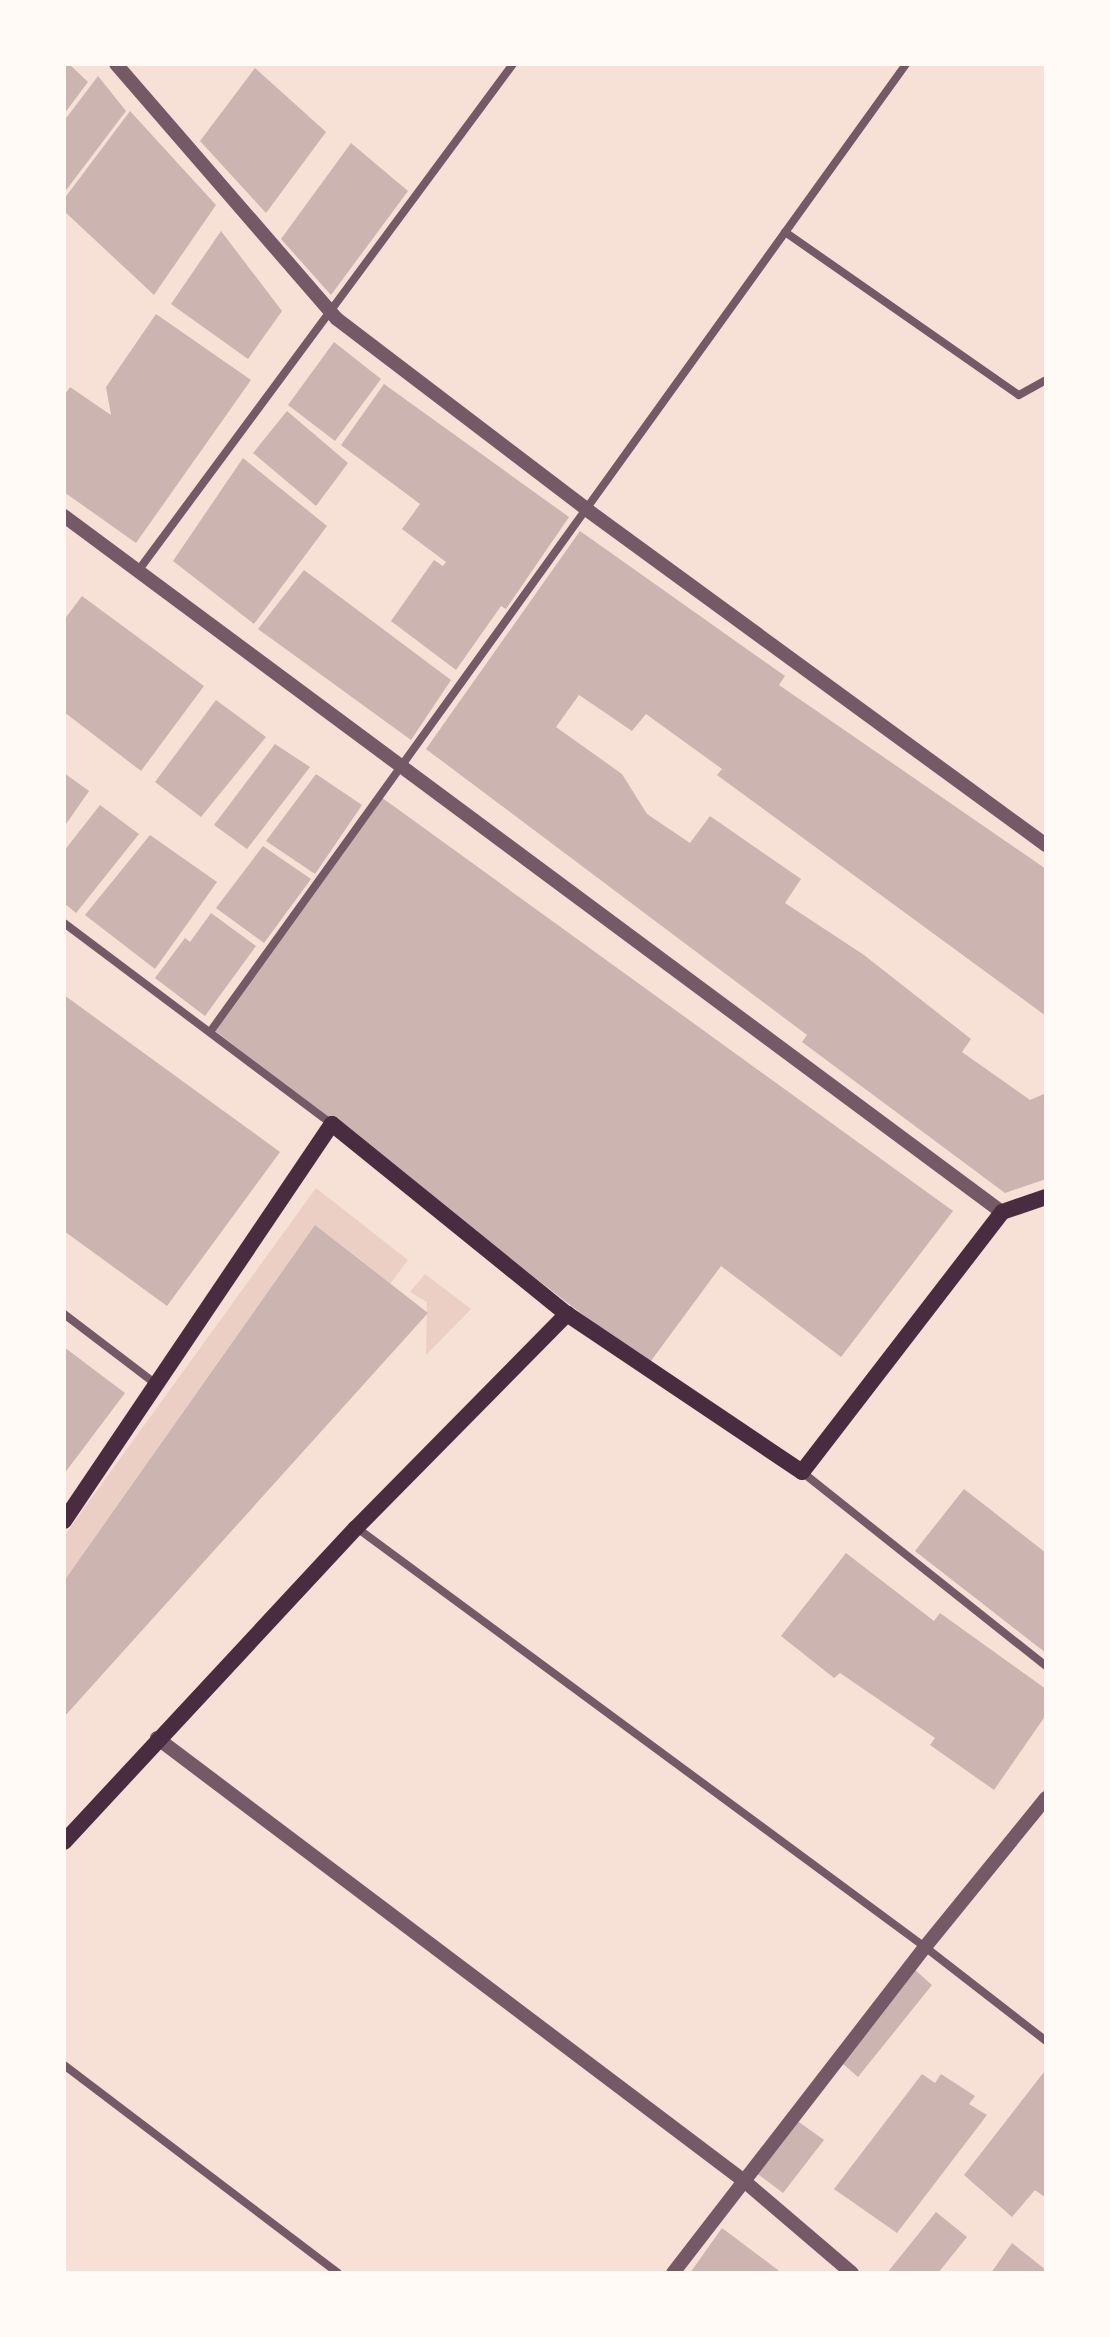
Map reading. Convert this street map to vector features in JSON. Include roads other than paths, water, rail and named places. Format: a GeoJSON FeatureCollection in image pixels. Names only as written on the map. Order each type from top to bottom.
{"type":"FeatureCollection","features":[{"type":"Feature","properties":{"kind":"main road"},"geometry":{"type":"LineString","coordinates":[[64,1521],[332,1124],[567,1314],[802,1472],[1002,1212],[1046,1197]]}},
{"type":"Feature","properties":{"kind":"main road"},"geometry":{"type":"LineString","coordinates":[[64,1842],[157,1738],[356,1528],[567,1314]]}},
{"type":"Feature","properties":{"kind":"street"},"geometry":{"type":"LineString","coordinates":[[116,64],[331,311],[586,509],[1046,845]]}},
{"type":"Feature","properties":{"kind":"street"},"geometry":{"type":"LineString","coordinates":[[138,571],[513,64]]}},
{"type":"Feature","properties":{"kind":"street"},"geometry":{"type":"LineString","coordinates":[[210,1032],[906,64]]}},
{"type":"Feature","properties":{"kind":"street"},"geometry":{"type":"LineString","coordinates":[[785,232],[1019,395],[1046,380]]}},
{"type":"Feature","properties":{"kind":"street"},"geometry":{"type":"LineString","coordinates":[[64,516],[1002,1212]]}},
{"type":"Feature","properties":{"kind":"street"},"geometry":{"type":"LineString","coordinates":[[64,923],[332,1124]]}},
{"type":"Feature","properties":{"kind":"street"},"geometry":{"type":"LineString","coordinates":[[64,1314],[157,1385]]}},
{"type":"Feature","properties":{"kind":"street"},"geometry":{"type":"LineString","coordinates":[[802,1472],[1046,1666]]}},
{"type":"Feature","properties":{"kind":"street"},"geometry":{"type":"LineString","coordinates":[[356,1528],[925,1947],[1046,2041]]}},
{"type":"Feature","properties":{"kind":"street"},"geometry":{"type":"LineString","coordinates":[[157,1738],[743,2180],[852,2273]]}},
{"type":"Feature","properties":{"kind":"street"},"geometry":{"type":"LineString","coordinates":[[673,2273],[925,1947],[1046,1798]]}},
{"type":"Feature","properties":{"kind":"street"},"geometry":{"type":"LineString","coordinates":[[64,2065],[338,2273]]}}]}
